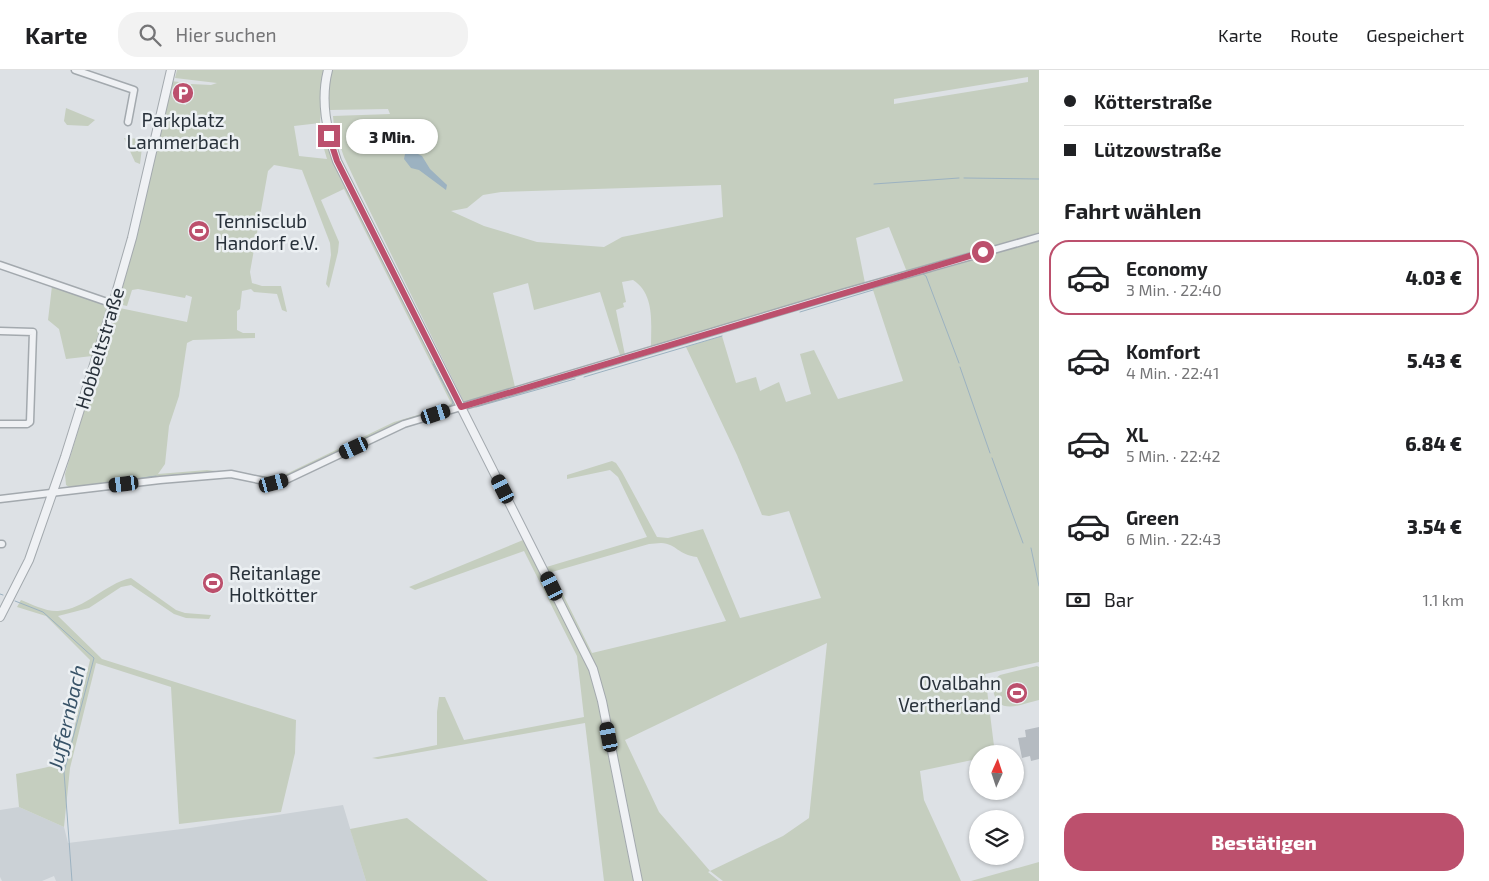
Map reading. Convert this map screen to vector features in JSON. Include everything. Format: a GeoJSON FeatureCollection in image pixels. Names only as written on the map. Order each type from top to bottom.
{"type":"FeatureCollection","features":[{"type":"Feature","properties":{"kind":"street"},"geometry":{"type":"LineString","coordinates":[[75,70],[134,90],[128,122]]}},
{"type":"Feature","properties":{"kind":"street","name":"Hobbeltstraße"},"geometry":{"type":"LineString","coordinates":[[0,618],[29,560],[113,304],[134,230],[171,70]]}},
{"type":"Feature","properties":{"kind":"street"},"geometry":{"type":"LineString","coordinates":[[328,70],[325,90],[326,114],[329,136],[337,161],[593,669],[602,700],[638,881]]}},
{"type":"Feature","properties":{"kind":"street"},"geometry":{"type":"LineString","coordinates":[[0,499],[160,480],[230,474],[274,483],[288,479],[404,424],[842,293],[1039,237]]}},
{"type":"Feature","properties":{"kind":"street"},"geometry":{"type":"LineString","coordinates":[[0,266],[113,304]]}},
{"type":"Feature","properties":{"kind":"street"},"geometry":{"type":"LineString","coordinates":[[0,331],[33,332],[30,422],[27,424],[0,424]]}},
{"type":"Feature","properties":{"kind":"shaded area"},"geometry":{"type":"Polygon","coordinates":[[[343,805],[366,881],[56,881],[54,876],[42,881],[2,881],[0,877],[0,810],[19,807],[64,827],[68,843],[190,828],[343,805]]]}},
{"type":"Feature","properties":{"kind":"green space"},"geometry":{"type":"Polygon","coordinates":[[[177,70],[324,70],[320,123],[294,126],[299,156],[327,159],[319,132],[322,130],[326,132],[455,401],[456,405],[453,409],[404,424],[274,483],[231,474],[72,489],[66,485],[65,474],[101,355],[66,359],[59,329],[48,320],[52,286],[110,306],[187,322],[192,297],[186,295],[185,298],[138,289],[132,290],[127,306],[118,304],[138,232],[171,81],[179,82],[175,102],[186,105],[191,84],[211,85],[217,83],[175,78],[177,70]],[[274,165],[268,171],[250,272],[252,283],[262,286],[281,286],[287,312],[282,310],[277,294],[254,292],[251,289],[242,291],[240,309],[237,311],[237,330],[243,333],[255,333],[255,338],[193,340],[187,343],[179,396],[169,426],[165,464],[158,474],[207,470],[273,477],[282,476],[394,422],[448,406],[451,403],[344,189],[321,200],[339,242],[329,288],[326,284],[331,255],[330,243],[302,170],[274,165]]]}},
{"type":"Feature","properties":{"kind":"green space"},"geometry":{"type":"Polygon","coordinates":[[[331,70],[1039,70],[1039,233],[907,272],[889,227],[856,238],[865,283],[651,346],[650,310],[645,293],[633,280],[622,282],[626,302],[623,303],[624,307],[616,310],[625,355],[620,355],[600,292],[534,310],[528,283],[493,293],[515,387],[464,402],[359,189],[344,157],[334,128],[333,116],[390,114],[388,109],[329,110],[328,90],[331,70]],[[1028,77],[894,99],[894,104],[1028,82],[1028,77]],[[721,185],[501,192],[483,195],[467,208],[451,211],[484,226],[537,242],[604,247],[622,237],[723,217],[721,185]]]}},
{"type":"Feature","properties":{"kind":"green space"},"geometry":{"type":"Polygon","coordinates":[[[66,108],[95,120],[88,126],[67,125],[64,121],[66,108]]]}},
{"type":"Feature","properties":{"kind":"green space"},"geometry":{"type":"Polygon","coordinates":[[[124,138],[143,139],[140,164],[135,162],[124,138]]]}},
{"type":"Feature","properties":{"kind":"green space"},"geometry":{"type":"Polygon","coordinates":[[[1039,241],[1039,662],[985,674],[994,745],[969,745],[969,761],[920,771],[924,800],[961,881],[723,881],[710,871],[708,872],[719,881],[604,881],[585,723],[399,756],[372,758],[437,745],[439,697],[445,697],[464,740],[584,717],[577,656],[524,551],[415,590],[409,587],[528,538],[543,568],[647,537],[618,477],[610,470],[567,479],[567,475],[612,461],[616,463],[622,472],[657,537],[668,538],[703,529],[740,618],[821,598],[789,511],[769,516],[762,515],[737,455],[686,347],[722,336],[736,383],[756,377],[760,391],[779,382],[786,402],[811,394],[800,354],[814,350],[838,399],[903,381],[871,284],[924,272],[932,272],[1039,241]],[[649,544],[552,572],[592,653],[726,621],[697,557],[666,544],[649,544]],[[827,643],[625,740],[659,812],[710,871],[783,836],[809,818],[827,643]]]}},
{"type":"Feature","properties":{"kind":"green space"},"geometry":{"type":"Polygon","coordinates":[[[131,578],[176,610],[185,613],[211,615],[209,619],[186,618],[174,614],[131,585],[121,587],[89,608],[58,616],[102,659],[296,720],[295,753],[281,812],[179,824],[171,687],[96,663],[70,768],[64,827],[19,807],[16,774],[66,763],[90,660],[46,616],[17,607],[21,600],[49,610],[68,609],[77,606],[112,585],[131,578]]]}},
{"type":"Feature","properties":{"kind":"green space","name":"Ovalbahn Vertherland"},"geometry":{"type":"Polygon","coordinates":[[[1039,667],[1039,700],[1017,706],[1004,706],[999,703],[995,698],[993,683],[1000,675],[1039,667]]]}},
{"type":"Feature","properties":{"kind":"green space"},"geometry":{"type":"Polygon","coordinates":[[[407,818],[488,881],[366,881],[350,829],[407,818]]]}},
{"type":"Feature","properties":{"kind":"green space"},"geometry":{"type":"Polygon","coordinates":[[[1039,862],[1039,881],[971,881],[1039,862]]]}},
{"type":"Feature","properties":{"kind":"water"},"geometry":{"type":"Polygon","coordinates":[[[410,152],[422,156],[430,169],[447,185],[446,190],[419,170],[411,168],[404,159],[405,154],[410,152]]]}},
{"type":"Feature","properties":{"kind":"building"},"geometry":{"type":"Polygon","coordinates":[[[1039,727],[1039,759],[1031,761],[1030,756],[1024,758],[1024,745],[1019,745],[1018,738],[1026,737],[1025,730],[1039,727]]]}},
{"type":"Feature","properties":{"kind":"waterway"},"geometry":{"type":"LineString","coordinates":[[874,184],[959,178]]}},
{"type":"Feature","properties":{"kind":"waterway"},"geometry":{"type":"LineString","coordinates":[[964,178],[1039,179]]}},
{"type":"Feature","properties":{"kind":"waterway"},"geometry":{"type":"LineString","coordinates":[[923,274],[926,276],[959,363]]}},
{"type":"Feature","properties":{"kind":"waterway"},"geometry":{"type":"LineString","coordinates":[[800,312],[873,290]]}},
{"type":"Feature","properties":{"kind":"waterway"},"geometry":{"type":"LineString","coordinates":[[584,377],[722,336]]}},
{"type":"Feature","properties":{"kind":"waterway"},"geometry":{"type":"LineString","coordinates":[[433,364],[453,403],[450,407]]}},
{"type":"Feature","properties":{"kind":"waterway"},"geometry":{"type":"LineString","coordinates":[[960,367],[990,453]]}},
{"type":"Feature","properties":{"kind":"waterway"},"geometry":{"type":"LineString","coordinates":[[476,407],[575,379]]}},
{"type":"Feature","properties":{"kind":"waterway"},"geometry":{"type":"LineString","coordinates":[[412,419],[420,416]]}},
{"type":"Feature","properties":{"kind":"waterway"},"geometry":{"type":"LineString","coordinates":[[992,458],[1023,543]]}},
{"type":"Feature","properties":{"kind":"waterway"},"geometry":{"type":"LineString","coordinates":[[165,476],[216,472]]}},
{"type":"Feature","properties":{"kind":"waterway"},"geometry":{"type":"LineString","coordinates":[[95,485],[156,476]]}},
{"type":"Feature","properties":{"kind":"waterway"},"geometry":{"type":"LineString","coordinates":[[1031,548],[1039,586]]}},
{"type":"Feature","properties":{"kind":"waterway","name":"Juffernbach"},"geometry":{"type":"LineString","coordinates":[[15,601],[43,612],[94,658],[64,772],[72,881]]}},
{"type":"Feature","properties":{"kind":"place","name":"Parkplatz Lammerbach"},"geometry":{"type":"Point","coordinates":[183,93]}},
{"type":"Feature","properties":{"kind":"place","name":"Tennisclub Handorf e.V."},"geometry":{"type":"Point","coordinates":[199,231]}},
{"type":"Feature","properties":{"kind":"place","name":"Reitanlage Holtkötter"},"geometry":{"type":"Point","coordinates":[213,583]}},
{"type":"Feature","properties":{"kind":"place","name":"Ovalbahn Vertherland"},"geometry":{"type":"Point","coordinates":[1017,693]}},
{"type":"Feature","properties":{"kind":"route"},"geometry":{"type":"LineString","coordinates":[[329,136],[337,161],[461,407],[983,252]]}}]}
